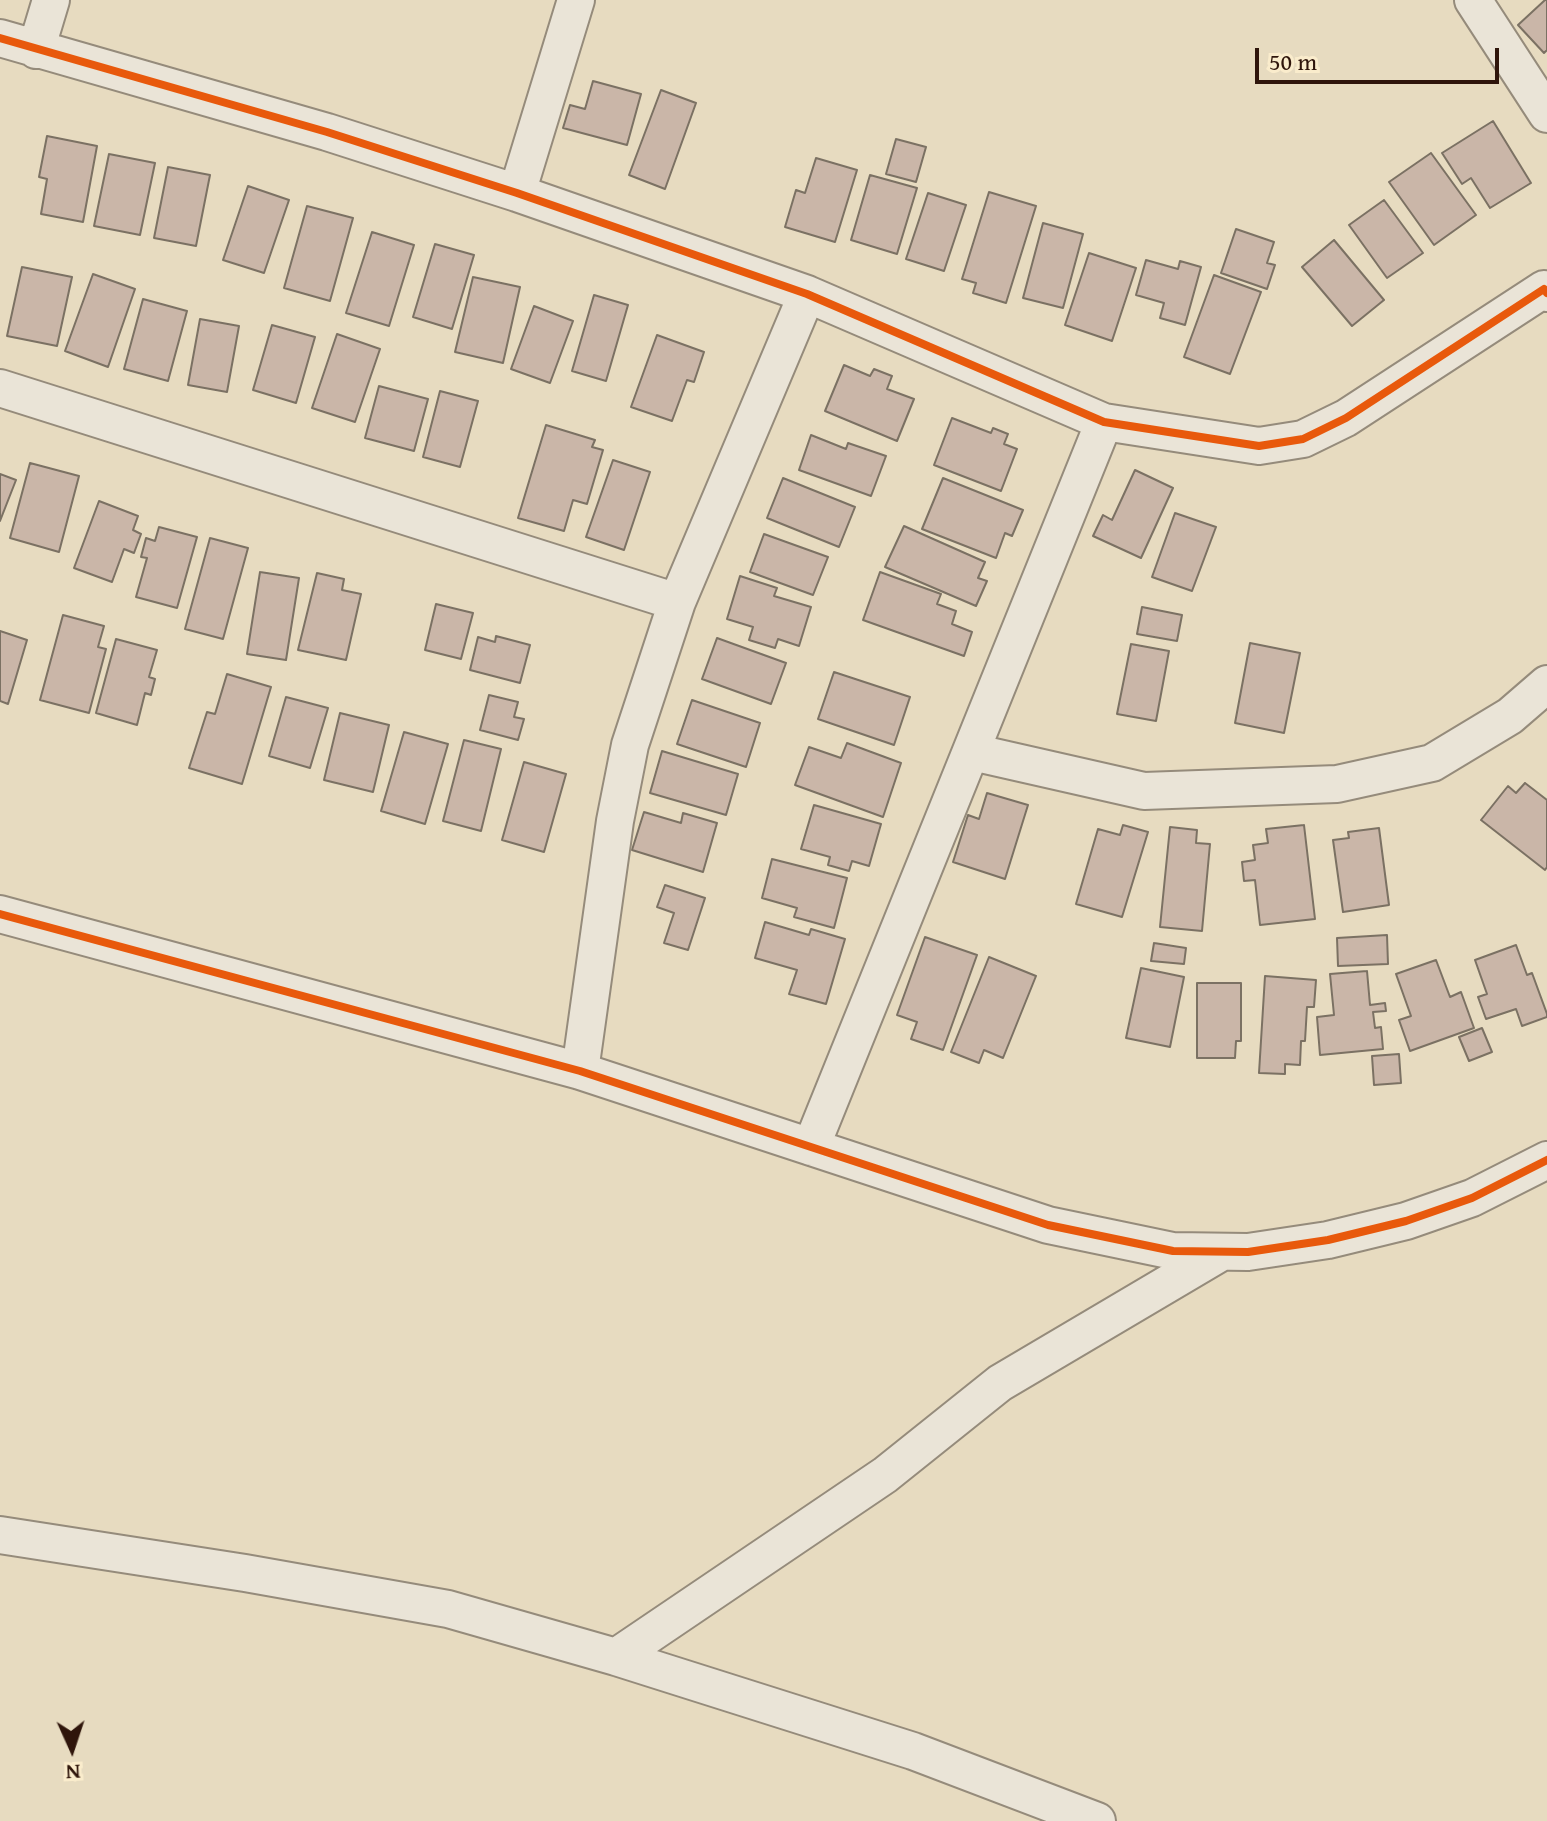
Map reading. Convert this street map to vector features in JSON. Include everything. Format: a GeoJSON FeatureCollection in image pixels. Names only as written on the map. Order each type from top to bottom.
{"type":"FeatureCollection","features":[{"type":"Feature","properties":{"kind":"street"},"geometry":{"type":"LineString","coordinates":[[36,50],[51,0]]}},
{"type":"Feature","properties":{"kind":"street"},"geometry":{"type":"LineString","coordinates":[[517,193],[576,0]]}},
{"type":"Feature","properties":{"kind":"street"},"geometry":{"type":"LineString","coordinates":[[1473,0],[1547,114]]}},
{"type":"Feature","properties":{"kind":"street"},"geometry":{"type":"LineString","coordinates":[[0,38],[327,132],[517,193],[807,294],[1104,422],[1259,446],[1303,439],[1346,418],[1546,290]]}},
{"type":"Feature","properties":{"kind":"street"},"geometry":{"type":"LineString","coordinates":[[580,1071],[621,781],[630,745],[677,602],[807,294]]}},
{"type":"Feature","properties":{"kind":"street"},"geometry":{"type":"LineString","coordinates":[[0,388],[677,602]]}},
{"type":"Feature","properties":{"kind":"street"},"geometry":{"type":"LineString","coordinates":[[811,1147],[1104,422]]}},
{"type":"Feature","properties":{"kind":"street"},"geometry":{"type":"LineString","coordinates":[[972,752],[1144,791],[1337,784],[1432,763],[1510,716],[1547,684]]}},
{"type":"Feature","properties":{"kind":"street"},"geometry":{"type":"LineString","coordinates":[[0,914],[580,1071],[1048,1225],[1173,1251],[1248,1252],[1328,1240],[1406,1221],[1472,1198],[1547,1160]]}},
{"type":"Feature","properties":{"kind":"street"},"geometry":{"type":"LineString","coordinates":[[616,1657],[885,1475],[1000,1383],[1222,1252]]}},
{"type":"Feature","properties":{"kind":"street"},"geometry":{"type":"LineString","coordinates":[[0,1535],[245,1573],[448,1609],[616,1657],[913,1751],[1097,1821]]}},
{"type":"Feature","properties":{"kind":"building"},"geometry":{"type":"Polygon","coordinates":[[[1545,0],[1547,50],[1544,53],[1518,25],[1545,0]]]}},
{"type":"Feature","properties":{"kind":"building"},"geometry":{"type":"Polygon","coordinates":[[[593,81],[641,94],[627,145],[563,128],[570,105],[585,109],[593,81]]]}},
{"type":"Feature","properties":{"kind":"building"},"geometry":{"type":"Polygon","coordinates":[[[661,90],[696,103],[665,189],[629,175],[661,90]]]}},
{"type":"Feature","properties":{"kind":"building"},"geometry":{"type":"Polygon","coordinates":[[[1493,121],[1531,183],[1490,208],[1471,178],[1462,184],[1442,153],[1493,121]]]}},
{"type":"Feature","properties":{"kind":"building"},"geometry":{"type":"Polygon","coordinates":[[[47,136],[97,146],[83,222],[41,214],[47,179],[39,177],[47,136]]]}},
{"type":"Feature","properties":{"kind":"building"},"geometry":{"type":"Polygon","coordinates":[[[896,139],[926,147],[916,182],[886,174],[896,139]]]}},
{"type":"Feature","properties":{"kind":"building"},"geometry":{"type":"Polygon","coordinates":[[[1431,153],[1476,215],[1434,245],[1389,182],[1431,153]]]}},
{"type":"Feature","properties":{"kind":"building"},"geometry":{"type":"Polygon","coordinates":[[[109,154],[155,163],[140,235],[94,226],[109,154]]]}},
{"type":"Feature","properties":{"kind":"building"},"geometry":{"type":"Polygon","coordinates":[[[816,158],[857,170],[835,242],[785,227],[796,190],[805,193],[816,158]]]}},
{"type":"Feature","properties":{"kind":"building"},"geometry":{"type":"Polygon","coordinates":[[[168,167],[210,175],[196,246],[154,238],[168,167]]]}},
{"type":"Feature","properties":{"kind":"building"},"geometry":{"type":"Polygon","coordinates":[[[870,175],[917,188],[897,254],[851,240],[870,175]]]}},
{"type":"Feature","properties":{"kind":"building"},"geometry":{"type":"Polygon","coordinates":[[[248,186],[289,200],[264,273],[223,260],[248,186]]]}},
{"type":"Feature","properties":{"kind":"building"},"geometry":{"type":"Polygon","coordinates":[[[989,192],[1036,206],[1006,303],[973,293],[976,283],[962,279],[989,192]]]}},
{"type":"Feature","properties":{"kind":"building"},"geometry":{"type":"Polygon","coordinates":[[[928,193],[966,205],[944,271],[906,259],[928,193]]]}},
{"type":"Feature","properties":{"kind":"building"},"geometry":{"type":"Polygon","coordinates":[[[1384,200],[1423,253],[1387,278],[1349,225],[1384,200]]]}},
{"type":"Feature","properties":{"kind":"building"},"geometry":{"type":"Polygon","coordinates":[[[307,206],[353,218],[330,301],[284,288],[307,206]]]}},
{"type":"Feature","properties":{"kind":"building"},"geometry":{"type":"Polygon","coordinates":[[[1043,223],[1083,234],[1063,308],[1023,298],[1043,223]]]}},
{"type":"Feature","properties":{"kind":"building"},"geometry":{"type":"Polygon","coordinates":[[[1236,229],[1274,242],[1267,263],[1275,265],[1267,289],[1221,273],[1236,229]]]}},
{"type":"Feature","properties":{"kind":"building"},"geometry":{"type":"Polygon","coordinates":[[[372,232],[414,245],[389,326],[346,313],[372,232]]]}},
{"type":"Feature","properties":{"kind":"building"},"geometry":{"type":"Polygon","coordinates":[[[1334,240],[1384,300],[1352,326],[1302,267],[1334,240]]]}},
{"type":"Feature","properties":{"kind":"building"},"geometry":{"type":"Polygon","coordinates":[[[435,244],[474,255],[452,329],[413,317],[435,244]]]}},
{"type":"Feature","properties":{"kind":"building"},"geometry":{"type":"Polygon","coordinates":[[[1089,253],[1136,268],[1112,341],[1065,325],[1089,253]]]}},
{"type":"Feature","properties":{"kind":"building"},"geometry":{"type":"Polygon","coordinates":[[[1146,260],[1178,269],[1180,261],[1201,267],[1185,325],[1160,318],[1164,303],[1136,295],[1146,260]]]}},
{"type":"Feature","properties":{"kind":"building"},"geometry":{"type":"Polygon","coordinates":[[[22,267],[72,277],[57,346],[7,336],[22,267]]]}},
{"type":"Feature","properties":{"kind":"building"},"geometry":{"type":"Polygon","coordinates":[[[93,274],[135,289],[108,367],[65,351],[93,274]]]}},
{"type":"Feature","properties":{"kind":"building"},"geometry":{"type":"Polygon","coordinates":[[[1214,275],[1261,292],[1230,374],[1184,357],[1214,275]]]}},
{"type":"Feature","properties":{"kind":"building"},"geometry":{"type":"Polygon","coordinates":[[[473,277],[520,287],[503,363],[455,352],[473,277]]]}},
{"type":"Feature","properties":{"kind":"building"},"geometry":{"type":"Polygon","coordinates":[[[594,295],[628,305],[606,381],[572,371],[594,295]]]}},
{"type":"Feature","properties":{"kind":"building"},"geometry":{"type":"Polygon","coordinates":[[[143,299],[187,311],[168,381],[124,369],[143,299]]]}},
{"type":"Feature","properties":{"kind":"building"},"geometry":{"type":"Polygon","coordinates":[[[534,306],[573,321],[550,383],[511,369],[534,306]]]}},
{"type":"Feature","properties":{"kind":"building"},"geometry":{"type":"Polygon","coordinates":[[[200,319],[239,326],[227,392],[188,385],[200,319]]]}},
{"type":"Feature","properties":{"kind":"building"},"geometry":{"type":"Polygon","coordinates":[[[272,325],[315,337],[296,403],[253,390],[272,325]]]}},
{"type":"Feature","properties":{"kind":"building"},"geometry":{"type":"Polygon","coordinates":[[[337,334],[380,349],[355,422],[312,408],[337,334]]]}},
{"type":"Feature","properties":{"kind":"building"},"geometry":{"type":"Polygon","coordinates":[[[657,335],[704,352],[694,382],[687,380],[672,421],[631,407],[657,335]]]}},
{"type":"Feature","properties":{"kind":"building"},"geometry":{"type":"Polygon","coordinates":[[[844,365],[870,376],[874,369],[892,376],[887,389],[914,399],[897,441],[825,411],[844,365]]]}},
{"type":"Feature","properties":{"kind":"building"},"geometry":{"type":"Polygon","coordinates":[[[379,386],[428,399],[414,451],[365,438],[379,386]]]}},
{"type":"Feature","properties":{"kind":"building"},"geometry":{"type":"Polygon","coordinates":[[[440,391],[478,401],[460,467],[423,457],[440,391]]]}},
{"type":"Feature","properties":{"kind":"building"},"geometry":{"type":"Polygon","coordinates":[[[952,418],[991,433],[993,428],[1008,434],[1004,444],[1017,449],[1001,491],[934,465],[952,418]]]}},
{"type":"Feature","properties":{"kind":"building"},"geometry":{"type":"Polygon","coordinates":[[[546,425],[595,440],[592,447],[603,450],[587,504],[573,500],[564,531],[518,518],[546,425]]]}},
{"type":"Feature","properties":{"kind":"building"},"geometry":{"type":"Polygon","coordinates":[[[811,435],[846,449],[848,443],[886,456],[871,496],[799,470],[811,435]]]}},
{"type":"Feature","properties":{"kind":"building"},"geometry":{"type":"Polygon","coordinates":[[[613,460],[650,472],[624,550],[586,537],[613,460]]]}},
{"type":"Feature","properties":{"kind":"building"},"geometry":{"type":"Polygon","coordinates":[[[30,463],[79,476],[59,552],[10,538],[30,463]]]}},
{"type":"Feature","properties":{"kind":"building"},"geometry":{"type":"Polygon","coordinates":[[[1135,470],[1173,488],[1141,558],[1093,536],[1103,515],[1112,520],[1135,470]]]}},
{"type":"Feature","properties":{"kind":"building"},"geometry":{"type":"Polygon","coordinates":[[[0,474],[16,480],[0,521],[0,474]]]}},
{"type":"Feature","properties":{"kind":"building"},"geometry":{"type":"Polygon","coordinates":[[[783,478],[855,507],[839,547],[767,518],[783,478]]]}},
{"type":"Feature","properties":{"kind":"building"},"geometry":{"type":"Polygon","coordinates":[[[943,478],[1023,510],[1012,536],[1005,533],[996,558],[922,529],[943,478]]]}},
{"type":"Feature","properties":{"kind":"building"},"geometry":{"type":"Polygon","coordinates":[[[99,501],[138,516],[133,530],[141,534],[134,553],[124,549],[112,582],[74,568],[99,501]]]}},
{"type":"Feature","properties":{"kind":"building"},"geometry":{"type":"Polygon","coordinates":[[[1175,513],[1216,527],[1192,591],[1152,577],[1175,513]]]}},
{"type":"Feature","properties":{"kind":"building"},"geometry":{"type":"Polygon","coordinates":[[[904,526],[985,562],[978,578],[987,581],[976,606],[885,567],[904,526]]]}},
{"type":"Feature","properties":{"kind":"building"},"geometry":{"type":"Polygon","coordinates":[[[159,527],[197,537],[177,608],[136,597],[147,558],[141,557],[146,538],[155,541],[159,527]]]}},
{"type":"Feature","properties":{"kind":"building"},"geometry":{"type":"Polygon","coordinates":[[[764,534],[828,557],[813,595],[750,572],[764,534]]]}},
{"type":"Feature","properties":{"kind":"building"},"geometry":{"type":"Polygon","coordinates":[[[210,538],[248,548],[223,639],[185,629],[210,538]]]}},
{"type":"Feature","properties":{"kind":"building"},"geometry":{"type":"Polygon","coordinates":[[[260,572],[299,578],[286,660],[247,654],[260,572]]]}},
{"type":"Feature","properties":{"kind":"building"},"geometry":{"type":"Polygon","coordinates":[[[880,572],[941,594],[937,604],[956,611],[952,624],[972,632],[964,656],[863,620],[880,572]]]}},
{"type":"Feature","properties":{"kind":"building"},"geometry":{"type":"Polygon","coordinates":[[[317,573],[344,579],[342,590],[361,594],[346,660],[298,650],[317,573]]]}},
{"type":"Feature","properties":{"kind":"building"},"geometry":{"type":"Polygon","coordinates":[[[740,576],[777,588],[774,596],[811,607],[799,646],[778,639],[775,648],[749,640],[753,627],[727,619],[740,576]]]}},
{"type":"Feature","properties":{"kind":"building"},"geometry":{"type":"Polygon","coordinates":[[[436,604],[473,613],[461,659],[425,650],[436,604]]]}},
{"type":"Feature","properties":{"kind":"building"},"geometry":{"type":"Polygon","coordinates":[[[1142,607],[1182,615],[1177,641],[1137,634],[1142,607]]]}},
{"type":"Feature","properties":{"kind":"building"},"geometry":{"type":"Polygon","coordinates":[[[63,615],[104,626],[98,647],[106,649],[89,713],[40,700],[63,615]]]}},
{"type":"Feature","properties":{"kind":"building"},"geometry":{"type":"Polygon","coordinates":[[[0,631],[27,640],[8,704],[0,701],[0,631]]]}},
{"type":"Feature","properties":{"kind":"building"},"geometry":{"type":"Polygon","coordinates":[[[496,636],[530,645],[520,683],[470,670],[478,637],[495,642],[496,636]]]}},
{"type":"Feature","properties":{"kind":"building"},"geometry":{"type":"Polygon","coordinates":[[[717,638],[786,663],[771,704],[702,679],[717,638]]]}},
{"type":"Feature","properties":{"kind":"building"},"geometry":{"type":"Polygon","coordinates":[[[116,639],[157,650],[149,677],[155,679],[151,695],[145,693],[137,725],[96,713],[116,639]]]}},
{"type":"Feature","properties":{"kind":"building"},"geometry":{"type":"Polygon","coordinates":[[[1250,643],[1300,653],[1284,733],[1235,723],[1250,643]]]}},
{"type":"Feature","properties":{"kind":"building"},"geometry":{"type":"Polygon","coordinates":[[[1131,644],[1169,651],[1156,721],[1117,714],[1131,644]]]}},
{"type":"Feature","properties":{"kind":"building"},"geometry":{"type":"Polygon","coordinates":[[[834,672],[910,697],[894,745],[818,719],[834,672]]]}},
{"type":"Feature","properties":{"kind":"building"},"geometry":{"type":"Polygon","coordinates":[[[227,674],[271,687],[242,784],[189,768],[207,712],[215,714],[227,674]]]}},
{"type":"Feature","properties":{"kind":"building"},"geometry":{"type":"Polygon","coordinates":[[[489,695],[518,702],[514,717],[524,719],[518,740],[480,730],[489,695]]]}},
{"type":"Feature","properties":{"kind":"building"},"geometry":{"type":"Polygon","coordinates":[[[286,697],[328,708],[310,768],[269,756],[286,697]]]}},
{"type":"Feature","properties":{"kind":"building"},"geometry":{"type":"Polygon","coordinates":[[[692,700],[760,723],[746,767],[677,744],[692,700]]]}},
{"type":"Feature","properties":{"kind":"building"},"geometry":{"type":"Polygon","coordinates":[[[340,713],[389,725],[373,792],[324,780],[340,713]]]}},
{"type":"Feature","properties":{"kind":"building"},"geometry":{"type":"Polygon","coordinates":[[[404,732],[448,744],[425,824],[381,811],[404,732]]]}},
{"type":"Feature","properties":{"kind":"building"},"geometry":{"type":"Polygon","coordinates":[[[464,740],[501,749],[481,831],[443,821],[464,740]]]}},
{"type":"Feature","properties":{"kind":"building"},"geometry":{"type":"Polygon","coordinates":[[[847,743],[901,763],[883,817],[795,785],[809,747],[841,758],[847,743]]]}},
{"type":"Feature","properties":{"kind":"building"},"geometry":{"type":"Polygon","coordinates":[[[662,751],[738,774],[726,815],[650,793],[662,751]]]}},
{"type":"Feature","properties":{"kind":"building"},"geometry":{"type":"Polygon","coordinates":[[[524,762],[566,774],[544,852],[502,840],[524,762]]]}},
{"type":"Feature","properties":{"kind":"building"},"geometry":{"type":"Polygon","coordinates":[[[1525,783],[1547,800],[1545,870],[1481,820],[1508,786],[1516,793],[1525,783]]]}},
{"type":"Feature","properties":{"kind":"building"},"geometry":{"type":"Polygon","coordinates":[[[987,793],[1028,805],[1005,879],[953,862],[968,815],[979,819],[987,793]]]}},
{"type":"Feature","properties":{"kind":"building"},"geometry":{"type":"Polygon","coordinates":[[[814,805],[881,824],[869,866],[852,861],[849,871],[828,865],[830,857],[801,849],[814,805]]]}},
{"type":"Feature","properties":{"kind":"building"},"geometry":{"type":"Polygon","coordinates":[[[644,812],[681,823],[683,813],[717,823],[703,872],[632,850],[644,812]]]}},
{"type":"Feature","properties":{"kind":"building"},"geometry":{"type":"Polygon","coordinates":[[[1123,825],[1148,832],[1122,917],[1076,904],[1098,829],[1120,835],[1123,825]]]}},
{"type":"Feature","properties":{"kind":"building"},"geometry":{"type":"Polygon","coordinates":[[[1304,825],[1315,919],[1260,925],[1255,880],[1244,881],[1242,862],[1255,860],[1253,845],[1268,843],[1266,829],[1304,825]]]}},
{"type":"Feature","properties":{"kind":"building"},"geometry":{"type":"Polygon","coordinates":[[[1170,827],[1197,830],[1196,843],[1210,844],[1202,931],[1160,927],[1170,827]]]}},
{"type":"Feature","properties":{"kind":"building"},"geometry":{"type":"Polygon","coordinates":[[[1379,828],[1389,905],[1343,912],[1333,840],[1349,838],[1348,832],[1379,828]]]}},
{"type":"Feature","properties":{"kind":"building"},"geometry":{"type":"Polygon","coordinates":[[[772,859],[847,878],[834,928],[794,917],[797,908],[762,898],[772,859]]]}},
{"type":"Feature","properties":{"kind":"building"},"geometry":{"type":"Polygon","coordinates":[[[665,885],[705,898],[688,950],[664,943],[674,913],[657,907],[665,885]]]}},
{"type":"Feature","properties":{"kind":"building"},"geometry":{"type":"Polygon","coordinates":[[[765,922],[809,935],[811,929],[845,939],[826,1004],[789,994],[797,970],[755,958],[765,922]]]}},
{"type":"Feature","properties":{"kind":"building"},"geometry":{"type":"Polygon","coordinates":[[[1387,935],[1388,964],[1338,966],[1337,938],[1387,935]]]}},
{"type":"Feature","properties":{"kind":"building"},"geometry":{"type":"Polygon","coordinates":[[[925,937],[977,955],[943,1050],[911,1039],[917,1022],[897,1015],[925,937]]]}},
{"type":"Feature","properties":{"kind":"building"},"geometry":{"type":"Polygon","coordinates":[[[1154,943],[1186,948],[1184,964],[1151,961],[1154,943]]]}},
{"type":"Feature","properties":{"kind":"building"},"geometry":{"type":"Polygon","coordinates":[[[1516,945],[1527,975],[1532,973],[1547,1014],[1547,1017],[1522,1026],[1516,1009],[1486,1019],[1478,997],[1487,994],[1475,960],[1516,945]]]}},
{"type":"Feature","properties":{"kind":"building"},"geometry":{"type":"Polygon","coordinates":[[[989,957],[1036,976],[1003,1058],[984,1050],[979,1063],[951,1052],[989,957]]]}},
{"type":"Feature","properties":{"kind":"building"},"geometry":{"type":"Polygon","coordinates":[[[1436,960],[1450,997],[1461,992],[1474,1028],[1410,1051],[1399,1020],[1411,1016],[1396,974],[1436,960]]]}},
{"type":"Feature","properties":{"kind":"building"},"geometry":{"type":"Polygon","coordinates":[[[1141,968],[1184,977],[1170,1047],[1126,1038],[1141,968]]]}},
{"type":"Feature","properties":{"kind":"building"},"geometry":{"type":"Polygon","coordinates":[[[1367,971],[1370,1005],[1385,1003],[1386,1011],[1373,1012],[1375,1028],[1381,1027],[1383,1049],[1320,1055],[1317,1017],[1334,1015],[1330,974],[1367,971]]]}},
{"type":"Feature","properties":{"kind":"building"},"geometry":{"type":"Polygon","coordinates":[[[1265,976],[1316,980],[1314,1007],[1307,1007],[1300,1065],[1285,1064],[1285,1074],[1259,1073],[1265,976]]]}},
{"type":"Feature","properties":{"kind":"building"},"geometry":{"type":"Polygon","coordinates":[[[1197,983],[1241,983],[1241,1041],[1236,1041],[1235,1058],[1197,1058],[1197,983]]]}},
{"type":"Feature","properties":{"kind":"building"},"geometry":{"type":"Polygon","coordinates":[[[1482,1028],[1492,1052],[1469,1061],[1459,1037],[1482,1028]]]}},
{"type":"Feature","properties":{"kind":"building"},"geometry":{"type":"Polygon","coordinates":[[[1399,1054],[1401,1083],[1374,1085],[1372,1056],[1399,1054]]]}},
{"type":"Feature","properties":{"kind":"cycle path"},"geometry":{"type":"LineString","coordinates":[[0,38],[327,132],[517,193],[807,294],[1104,422],[1259,446],[1303,439],[1346,418],[1544,289],[1547,293]]}},
{"type":"Feature","properties":{"kind":"cycle path"},"geometry":{"type":"LineString","coordinates":[[0,914],[580,1071],[1048,1225],[1173,1251],[1248,1252],[1328,1240],[1406,1221],[1472,1198],[1547,1160]]}}]}
